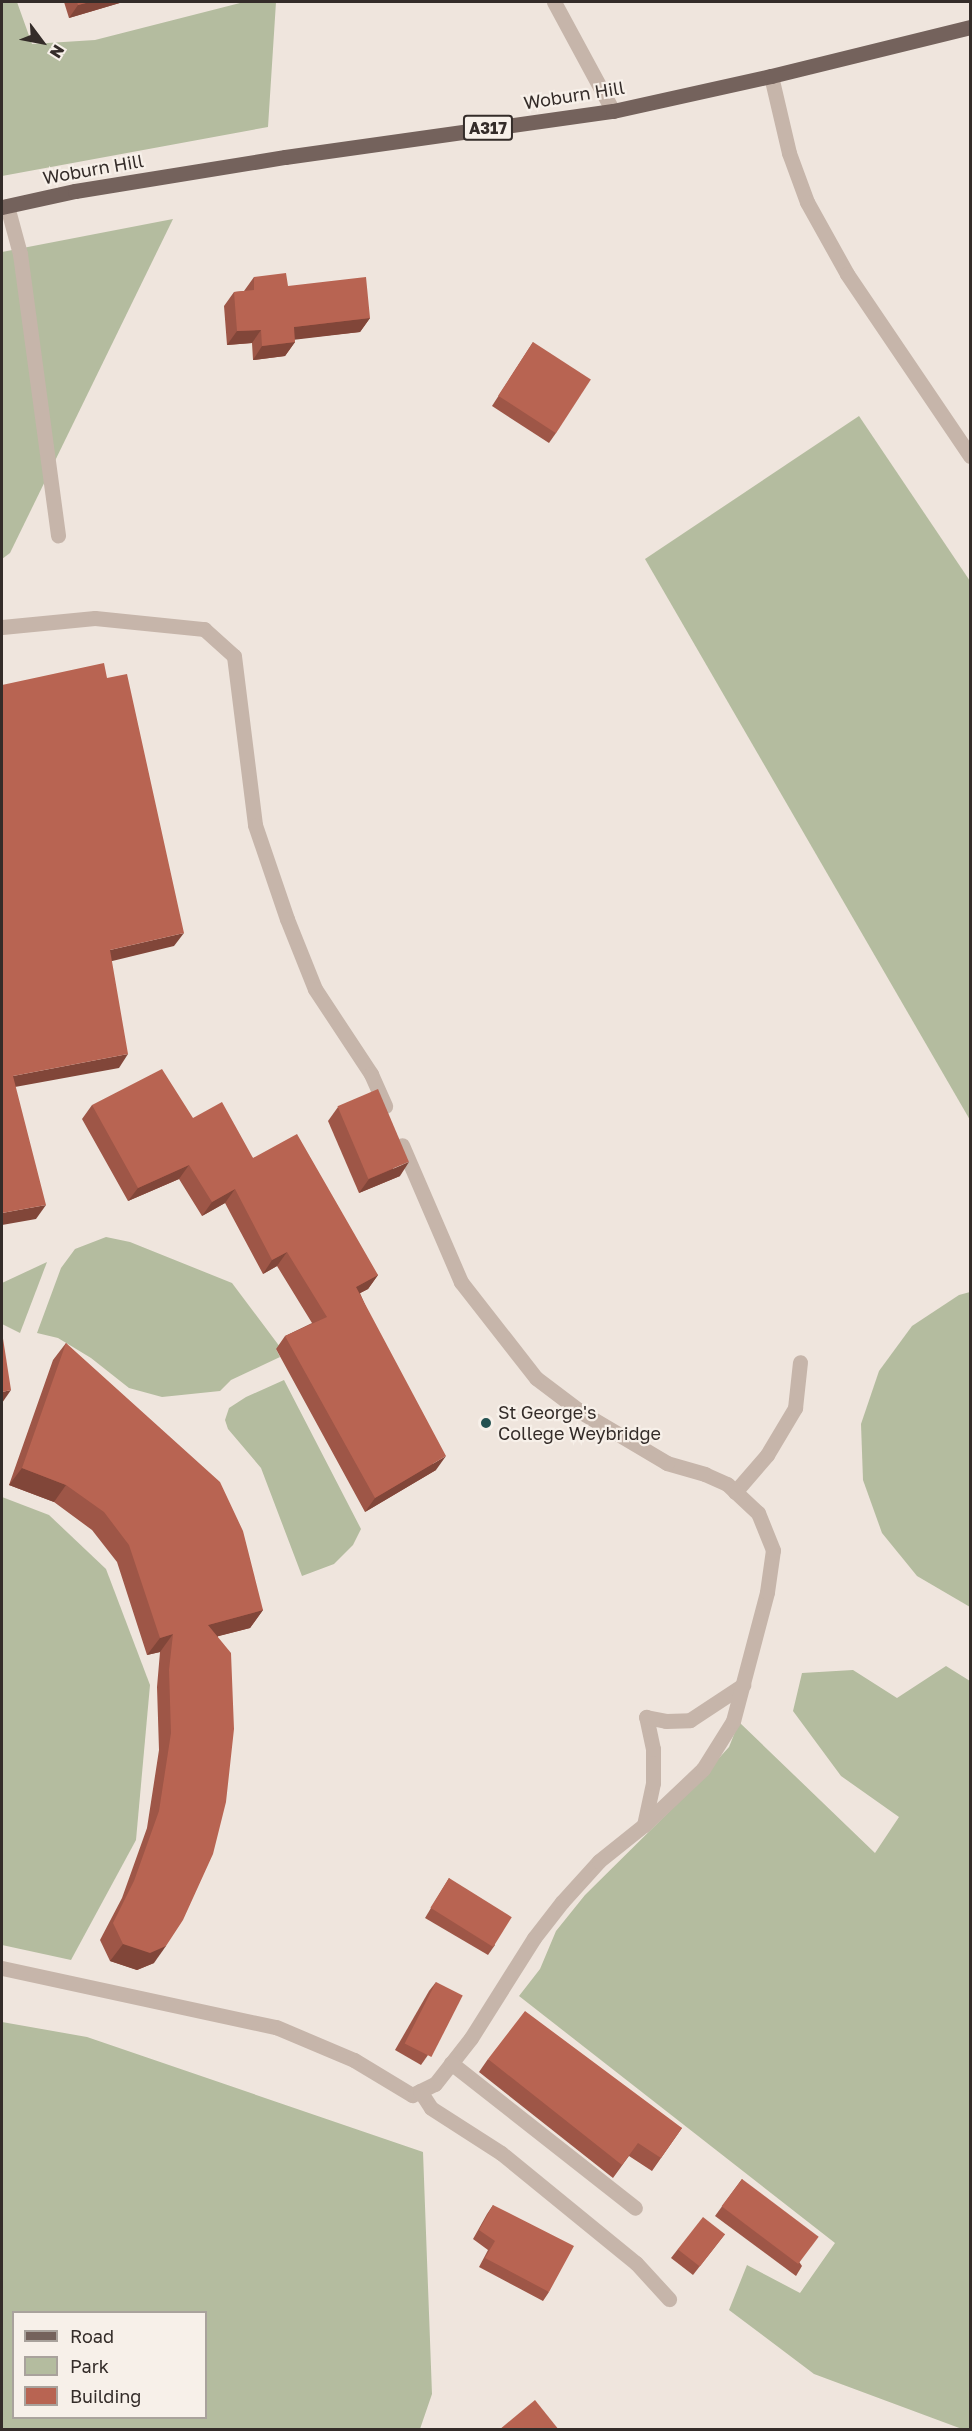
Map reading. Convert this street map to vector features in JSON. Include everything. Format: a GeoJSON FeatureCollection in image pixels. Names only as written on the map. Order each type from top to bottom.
{"type":"FeatureCollection","features":[{"type":"Feature","properties":{"kind":"main road","name":"Woburn Hill"},"geometry":{"type":"LineString","coordinates":[[4,207],[75,191],[285,157],[614,111],[771,76],[970,27]]}},
{"type":"Feature","properties":{"kind":"lane"},"geometry":{"type":"LineString","coordinates":[[554,2],[614,111]]}},
{"type":"Feature","properties":{"kind":"lane"},"geometry":{"type":"LineString","coordinates":[[771,76],[789,153],[807,202],[847,274],[970,456]]}},
{"type":"Feature","properties":{"kind":"lane"},"geometry":{"type":"LineString","coordinates":[[4,207],[20,254],[58,535]]}},
{"type":"Feature","properties":{"kind":"lane"},"geometry":{"type":"LineString","coordinates":[[2,627],[95,618],[204,629],[234,656],[255,825],[283,909],[315,989],[371,1074],[461,1282],[536,1378],[581,1412],[667,1463],[705,1474],[727,1484],[758,1513],[773,1550],[766,1592],[733,1721],[703,1769],[644,1825],[599,1861],[562,1902],[534,1938],[471,2038],[435,2084],[412,2095],[354,2060],[276,2027],[2,1968]]}},
{"type":"Feature","properties":{"kind":"lane"},"geometry":{"type":"LineString","coordinates":[[735,1492],[767,1455],[795,1408],[800,1362]]}},
{"type":"Feature","properties":{"kind":"lane"},"geometry":{"type":"LineString","coordinates":[[644,1825],[653,1784],[653,1749],[646,1717],[666,1721],[690,1720],[743,1685]]}},
{"type":"Feature","properties":{"kind":"lane"},"geometry":{"type":"LineString","coordinates":[[451,2063],[635,2208]]}},
{"type":"Feature","properties":{"kind":"lane"},"geometry":{"type":"LineString","coordinates":[[420,2091],[431,2108],[501,2153],[636,2262],[669,2299]]}},
{"type":"Feature","properties":{"kind":"green space"},"geometry":{"type":"Polygon","coordinates":[[[2,2],[17,2],[32,44],[95,40],[244,2],[276,2],[268,127],[2,176],[2,2]]]}},
{"type":"Feature","properties":{"kind":"green space"},"geometry":{"type":"Polygon","coordinates":[[[173,219],[10,553],[2,559],[2,252],[173,219]]]}},
{"type":"Feature","properties":{"kind":"green space"},"geometry":{"type":"Polygon","coordinates":[[[859,416],[970,581],[970,1120],[645,559],[859,416]]]}},
{"type":"Feature","properties":{"kind":"green space"},"geometry":{"type":"Polygon","coordinates":[[[106,1237],[130,1242],[232,1283],[280,1347],[276,1349],[280,1357],[231,1380],[220,1391],[162,1397],[129,1388],[91,1358],[58,1338],[37,1333],[61,1268],[75,1249],[106,1237]]]}},
{"type":"Feature","properties":{"kind":"green space"},"geometry":{"type":"Polygon","coordinates":[[[47,1262],[20,1333],[2,1324],[2,1283],[47,1262]]]}},
{"type":"Feature","properties":{"kind":"green space"},"geometry":{"type":"Polygon","coordinates":[[[970,1292],[970,1607],[917,1576],[882,1533],[863,1480],[861,1424],[879,1371],[912,1326],[959,1295],[970,1292]]]}},
{"type":"Feature","properties":{"kind":"green space"},"geometry":{"type":"Polygon","coordinates":[[[284,1380],[361,1529],[353,1545],[334,1564],[302,1576],[261,1468],[228,1429],[225,1420],[229,1408],[246,1397],[284,1380]]]}},
{"type":"Feature","properties":{"kind":"green space"},"geometry":{"type":"Polygon","coordinates":[[[2,1497],[49,1515],[106,1569],[150,1685],[136,1840],[71,1960],[2,1945],[2,1497]]]}},
{"type":"Feature","properties":{"kind":"green space"},"geometry":{"type":"Polygon","coordinates":[[[946,1666],[970,1681],[970,2429],[962,2429],[814,2374],[729,2310],[747,2265],[800,2293],[835,2243],[519,1996],[540,1969],[556,1931],[585,1895],[683,1798],[729,1747],[739,1722],[875,1853],[899,1817],[841,1776],[793,1711],[802,1673],[853,1670],[897,1698],[946,1666]]]}},
{"type":"Feature","properties":{"kind":"green space"},"geometry":{"type":"Polygon","coordinates":[[[2,2022],[87,2037],[423,2152],[432,2394],[420,2429],[2,2429],[2,2022]]]}},
{"type":"Feature","properties":{"kind":"building"},"geometry":{"type":"Polygon","coordinates":[[[286,273],[288,286],[366,277],[370,318],[294,327],[295,342],[262,346],[261,330],[237,331],[234,292],[254,290],[254,277],[286,273]]]}},
{"type":"Feature","properties":{"kind":"building"},"geometry":{"type":"Polygon","coordinates":[[[533,342],[591,380],[556,433],[498,396],[533,342]]]}},
{"type":"Feature","properties":{"kind":"building"},"geometry":{"type":"Polygon","coordinates":[[[104,663],[107,678],[127,674],[184,933],[110,950],[128,1054],[13,1076],[46,1205],[2,1213],[2,685],[104,663]]]}},
{"type":"Feature","properties":{"kind":"building"},"geometry":{"type":"Polygon","coordinates":[[[162,1069],[193,1118],[222,1102],[253,1158],[297,1134],[378,1275],[356,1287],[446,1456],[375,1498],[285,1336],[327,1317],[287,1252],[272,1260],[235,1189],[212,1202],[189,1165],[138,1188],[92,1105],[162,1069]]]}},
{"type":"Feature","properties":{"kind":"building"},"geometry":{"type":"Polygon","coordinates":[[[378,1089],[409,1162],[368,1179],[337,1106],[378,1089]]]}},
{"type":"Feature","properties":{"kind":"building"},"geometry":{"type":"Polygon","coordinates":[[[2,1332],[11,1390],[2,1392],[2,1332]]]}},
{"type":"Feature","properties":{"kind":"building"},"geometry":{"type":"Polygon","coordinates":[[[66,1343],[220,1482],[243,1531],[263,1610],[208,1625],[231,1653],[234,1729],[226,1802],[213,1854],[183,1920],[166,1946],[150,1953],[123,1944],[113,1923],[134,1881],[159,1811],[171,1733],[169,1670],[173,1634],[160,1638],[129,1545],[104,1512],[66,1485],[22,1468],[66,1343]]]}},
{"type":"Feature","properties":{"kind":"building"},"geometry":{"type":"Polygon","coordinates":[[[449,1878],[512,1917],[493,1947],[430,1908],[449,1878]]]}},
{"type":"Feature","properties":{"kind":"building"},"geometry":{"type":"Polygon","coordinates":[[[436,1982],[463,1996],[431,2057],[405,2043],[436,1982]]]}},
{"type":"Feature","properties":{"kind":"building"},"geometry":{"type":"Polygon","coordinates":[[[525,2011],[682,2128],[661,2158],[638,2143],[622,2165],[488,2059],[525,2011]]]}},
{"type":"Feature","properties":{"kind":"building"},"geometry":{"type":"Polygon","coordinates":[[[742,2179],[819,2237],[798,2264],[722,2206],[742,2179]]]}},
{"type":"Feature","properties":{"kind":"building"},"geometry":{"type":"Polygon","coordinates":[[[493,2205],[574,2246],[549,2292],[485,2258],[495,2241],[479,2230],[493,2205]]]}},
{"type":"Feature","properties":{"kind":"building"},"geometry":{"type":"Polygon","coordinates":[[[703,2217],[725,2234],[700,2267],[678,2249],[703,2217]]]}},
{"type":"Feature","properties":{"kind":"building"},"geometry":{"type":"Polygon","coordinates":[[[535,2400],[559,2430],[499,2430],[535,2400]]]}},
{"type":"Feature","properties":{"kind":"place","name":"St George's College Weybridge"},"geometry":{"type":"Point","coordinates":[486,1423]}}]}
